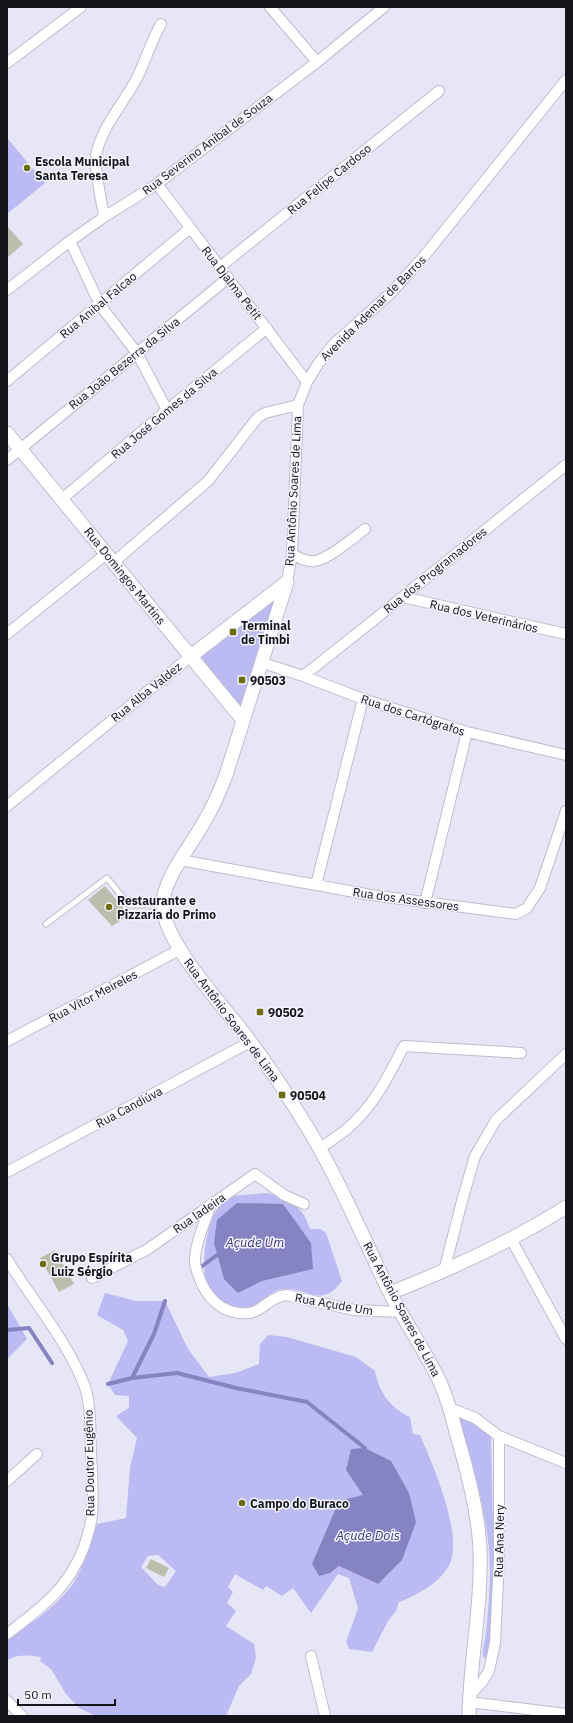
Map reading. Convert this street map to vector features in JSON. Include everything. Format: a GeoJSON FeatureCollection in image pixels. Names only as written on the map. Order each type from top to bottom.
{"type":"FeatureCollection","features":[{"type":"Feature","properties":{"kind":"street"},"geometry":{"type":"LineString","coordinates":[[7,63],[81,7]]}},
{"type":"Feature","properties":{"kind":"street"},"geometry":{"type":"LineString","coordinates":[[270,7],[317,62]]}},
{"type":"Feature","properties":{"kind":"street","name":"Rua Severino Aníbal de Souza"},"geometry":{"type":"LineString","coordinates":[[7,290],[70,241],[104,217],[157,184],[317,62],[384,7]]}},
{"type":"Feature","properties":{"kind":"street"},"geometry":{"type":"LineString","coordinates":[[104,217],[96,157],[115,111],[140,73],[160,24]]}},
{"type":"Feature","properties":{"kind":"street","name":"Avenida Ademar de Barros"},"geometry":{"type":"LineString","coordinates":[[298,405],[318,364],[335,343],[392,292],[426,255],[566,80]]}},
{"type":"Feature","properties":{"kind":"street","name":"Rua Felipe Cardoso"},"geometry":{"type":"LineString","coordinates":[[220,267],[438,91]]}},
{"type":"Feature","properties":{"kind":"street","name":"Rua Djalma Petit"},"geometry":{"type":"LineString","coordinates":[[157,184],[189,229],[308,382]]}},
{"type":"Feature","properties":{"kind":"street","name":"Rua Anibal Falcao"},"geometry":{"type":"LineString","coordinates":[[7,381],[189,229]]}},
{"type":"Feature","properties":{"kind":"street"},"geometry":{"type":"LineString","coordinates":[[70,241],[100,304],[137,353],[167,410]]}},
{"type":"Feature","properties":{"kind":"street","name":"Rua João Bezerra da Silva"},"geometry":{"type":"LineString","coordinates":[[7,460],[228,278]]}},
{"type":"Feature","properties":{"kind":"street","name":"Rua José Gomes da Silva"},"geometry":{"type":"LineString","coordinates":[[62,499],[267,328]]}},
{"type":"Feature","properties":{"kind":"street"},"geometry":{"type":"LineString","coordinates":[[7,634],[110,558],[208,481],[221,466],[251,424],[258,417],[265,413],[298,405]]}},
{"type":"Feature","properties":{"kind":"street","name":"Rua Antônio Soares de Lima"},"geometry":{"type":"LineString","coordinates":[[298,405],[292,554],[287,582],[263,663],[226,775],[215,803],[203,826],[180,860],[167,888],[163,905],[166,922],[179,950],[250,1042],[299,1112],[320,1148],[340,1186],[390,1293],[442,1386],[450,1408],[464,1460],[475,1507],[480,1547],[480,1591],[469,1699],[469,1716]]}},
{"type":"Feature","properties":{"kind":"street","name":"Rua Domingos Martins"},"geometry":{"type":"LineString","coordinates":[[7,433],[243,720]]}},
{"type":"Feature","properties":{"kind":"street","name":"Rua dos Programadores"},"geometry":{"type":"LineString","coordinates":[[304,676],[566,465]]}},
{"type":"Feature","properties":{"kind":"street"},"geometry":{"type":"LineString","coordinates":[[292,554],[305,561],[316,561],[345,545],[365,529]]}},
{"type":"Feature","properties":{"kind":"street","name":"Rua Alba Valdez"},"geometry":{"type":"LineString","coordinates":[[7,806],[191,656],[287,582]]}},
{"type":"Feature","properties":{"kind":"street","name":"Rua dos Veterinários"},"geometry":{"type":"LineString","coordinates":[[403,597],[566,634]]}},
{"type":"Feature","properties":{"kind":"street","name":"Rua dos Cartógrafos"},"geometry":{"type":"LineString","coordinates":[[263,663],[304,676],[363,700],[467,732],[566,755]]}},
{"type":"Feature","properties":{"kind":"street"},"geometry":{"type":"LineString","coordinates":[[316,885],[363,700]]}},
{"type":"Feature","properties":{"kind":"street"},"geometry":{"type":"LineString","coordinates":[[424,903],[467,732]]}},
{"type":"Feature","properties":{"kind":"street","name":"Rua dos Assessores"},"geometry":{"type":"LineString","coordinates":[[180,860],[424,903],[516,914],[527,908],[540,888],[566,811]]}},
{"type":"Feature","properties":{"kind":"street","name":"Rua Vítor Meireles"},"geometry":{"type":"LineString","coordinates":[[7,1041],[179,950]]}},
{"type":"Feature","properties":{"kind":"street","name":"Rua Candiúva"},"geometry":{"type":"LineString","coordinates":[[7,1172],[250,1042]]}},
{"type":"Feature","properties":{"kind":"street"},"geometry":{"type":"LineString","coordinates":[[320,1148],[348,1129],[371,1104],[404,1046],[521,1053]]}},
{"type":"Feature","properties":{"kind":"street"},"geometry":{"type":"LineString","coordinates":[[444,1271],[475,1156],[496,1120],[566,1054]]}},
{"type":"Feature","properties":{"kind":"street","name":"Rua ladeira"},"geometry":{"type":"LineString","coordinates":[[92,1278],[148,1249],[255,1174],[284,1195],[304,1204]]}},
{"type":"Feature","properties":{"kind":"street","name":"Rua Açude Um"},"geometry":{"type":"LineString","coordinates":[[212,1204],[198,1246],[195,1263],[200,1281],[209,1297],[222,1308],[239,1314],[251,1313],[272,1299],[278,1296],[286,1295],[354,1310],[401,1312]]}},
{"type":"Feature","properties":{"kind":"street"},"geometry":{"type":"LineString","coordinates":[[390,1293],[444,1271],[511,1239],[566,1206]]}},
{"type":"Feature","properties":{"kind":"street"},"geometry":{"type":"LineString","coordinates":[[511,1239],[566,1339]]}},
{"type":"Feature","properties":{"kind":"street","name":"Rua Doutor Eugênio"},"geometry":{"type":"LineString","coordinates":[[7,1259],[74,1362],[84,1384],[90,1414],[92,1494],[92,1516],[87,1538],[72,1572],[62,1587],[50,1600],[7,1634]]}},
{"type":"Feature","properties":{"kind":"street"},"geometry":{"type":"LineString","coordinates":[[450,1408],[475,1418],[499,1436],[566,1463]]}},
{"type":"Feature","properties":{"kind":"street","name":"Rua Ana Nery"},"geometry":{"type":"LineString","coordinates":[[469,1699],[489,1671],[495,1643],[499,1558],[499,1436]]}},
{"type":"Feature","properties":{"kind":"street"},"geometry":{"type":"LineString","coordinates":[[7,1481],[36,1454]]}},
{"type":"Feature","properties":{"kind":"street"},"geometry":{"type":"LineString","coordinates":[[311,1656],[325,1716]]}},
{"type":"Feature","properties":{"kind":"street"},"geometry":{"type":"LineString","coordinates":[[469,1699],[566,1714]]}},
{"type":"Feature","properties":{"kind":"street"},"geometry":{"type":"LineString","coordinates":[[7,1701],[22,1716]]}},
{"type":"Feature","properties":{"kind":"lane"},"geometry":{"type":"LineString","coordinates":[[46,924],[107,878],[129,905],[163,905]]}},
{"type":"Feature","properties":{"kind":"shaded area"},"geometry":{"type":"Polygon","coordinates":[[[7,138],[45,183],[7,214],[7,138]]]}},
{"type":"Feature","properties":{"kind":"shaded area"},"geometry":{"type":"Polygon","coordinates":[[[287,582],[243,720],[191,656],[287,582]]]}},
{"type":"Feature","properties":{"kind":"shaded area"},"geometry":{"type":"Polygon","coordinates":[[[268,1193],[283,1198],[294,1204],[303,1214],[310,1229],[321,1229],[326,1233],[342,1281],[328,1294],[316,1295],[285,1289],[274,1292],[259,1303],[248,1308],[227,1304],[214,1296],[209,1289],[206,1279],[204,1255],[212,1219],[220,1205],[230,1196],[268,1193]]]}},
{"type":"Feature","properties":{"kind":"shaded area"},"geometry":{"type":"Polygon","coordinates":[[[105,1293],[136,1301],[165,1301],[188,1349],[209,1377],[235,1373],[259,1364],[260,1344],[268,1335],[287,1337],[356,1357],[375,1371],[379,1386],[386,1398],[397,1409],[410,1417],[413,1434],[420,1435],[439,1482],[450,1520],[453,1538],[452,1554],[448,1567],[444,1573],[433,1584],[413,1596],[399,1602],[396,1611],[388,1621],[372,1652],[349,1649],[346,1642],[358,1608],[349,1578],[338,1574],[311,1613],[293,1588],[282,1596],[266,1586],[263,1590],[235,1574],[228,1587],[233,1592],[227,1603],[236,1611],[226,1626],[254,1644],[256,1658],[251,1674],[239,1686],[226,1716],[96,1716],[79,1708],[66,1694],[51,1669],[40,1661],[41,1657],[24,1656],[7,1660],[7,1639],[32,1623],[48,1610],[74,1583],[86,1558],[97,1524],[126,1518],[130,1467],[137,1438],[116,1416],[129,1408],[129,1396],[115,1395],[108,1384],[128,1341],[123,1330],[97,1315],[105,1293]],[[363,1495],[330,1573],[339,1566],[378,1584],[363,1495]],[[158,1555],[148,1556],[141,1567],[158,1585],[165,1587],[176,1571],[158,1555]]]}},
{"type":"Feature","properties":{"kind":"shaded area"},"geometry":{"type":"Polygon","coordinates":[[[7,1304],[27,1339],[7,1359],[7,1304]]]}},
{"type":"Feature","properties":{"kind":"shaded area"},"geometry":{"type":"Polygon","coordinates":[[[457,1413],[467,1418],[491,1436],[494,1570],[490,1650],[487,1659],[483,1657],[483,1648],[486,1636],[490,1577],[487,1529],[479,1490],[457,1413]]]}},
{"type":"Feature","properties":{"kind":"water","name":"Açude Um"},"geometry":{"type":"Polygon","coordinates":[[[237,1203],[283,1204],[311,1243],[313,1269],[262,1281],[238,1293],[224,1279],[214,1243],[217,1220],[237,1203]]]}},
{"type":"Feature","properties":{"kind":"water","name":"Açude Dois"},"geometry":{"type":"Polygon","coordinates":[[[365,1448],[391,1461],[409,1493],[416,1522],[402,1560],[378,1584],[339,1566],[330,1573],[319,1576],[312,1564],[339,1501],[363,1495],[346,1470],[351,1449],[365,1448]]]}},
{"type":"Feature","properties":{"kind":"building"},"geometry":{"type":"Polygon","coordinates":[[[7,226],[23,244],[7,258],[7,226]]]}},
{"type":"Feature","properties":{"kind":"building","name":"Restaurante e Pizzaria do Primo"},"geometry":{"type":"Polygon","coordinates":[[[105,886],[129,915],[112,926],[88,900],[105,886]]]}},
{"type":"Feature","properties":{"kind":"building"},"geometry":{"type":"Polygon","coordinates":[[[55,1250],[74,1284],[59,1292],[40,1258],[55,1250]]]}},
{"type":"Feature","properties":{"kind":"building"},"geometry":{"type":"Polygon","coordinates":[[[151,1559],[169,1568],[164,1577],[146,1568],[151,1559]]]}},
{"type":"Feature","properties":{"kind":"waterway"},"geometry":{"type":"LineString","coordinates":[[201,1267],[217,1255]]}},
{"type":"Feature","properties":{"kind":"waterway"},"geometry":{"type":"LineString","coordinates":[[132,1378],[154,1334],[165,1301]]}},
{"type":"Feature","properties":{"kind":"waterway"},"geometry":{"type":"LineString","coordinates":[[7,1330],[29,1328],[52,1363]]}},
{"type":"Feature","properties":{"kind":"waterway"},"geometry":{"type":"LineString","coordinates":[[108,1384],[132,1378],[177,1373],[236,1388],[307,1402],[365,1448]]}},
{"type":"Feature","properties":{"kind":"place","name":"Escola Municipal Santa Teresa"},"geometry":{"type":"Point","coordinates":[27,168]}},
{"type":"Feature","properties":{"kind":"place","name":"Terminal de Timbi"},"geometry":{"type":"Point","coordinates":[233,632]}},
{"type":"Feature","properties":{"kind":"place","name":"90503"},"geometry":{"type":"Point","coordinates":[242,680]}},
{"type":"Feature","properties":{"kind":"place","name":"Restaurante e Pizzaria do Primo"},"geometry":{"type":"Point","coordinates":[109,907]}},
{"type":"Feature","properties":{"kind":"place","name":"90502"},"geometry":{"type":"Point","coordinates":[260,1012]}},
{"type":"Feature","properties":{"kind":"place","name":"90504"},"geometry":{"type":"Point","coordinates":[282,1095]}},
{"type":"Feature","properties":{"kind":"place","name":"Grupo Espírita Luiz Sérgio"},"geometry":{"type":"Point","coordinates":[43,1264]}},
{"type":"Feature","properties":{"kind":"place","name":"Campo do Buraco"},"geometry":{"type":"Point","coordinates":[242,1503]}}]}
